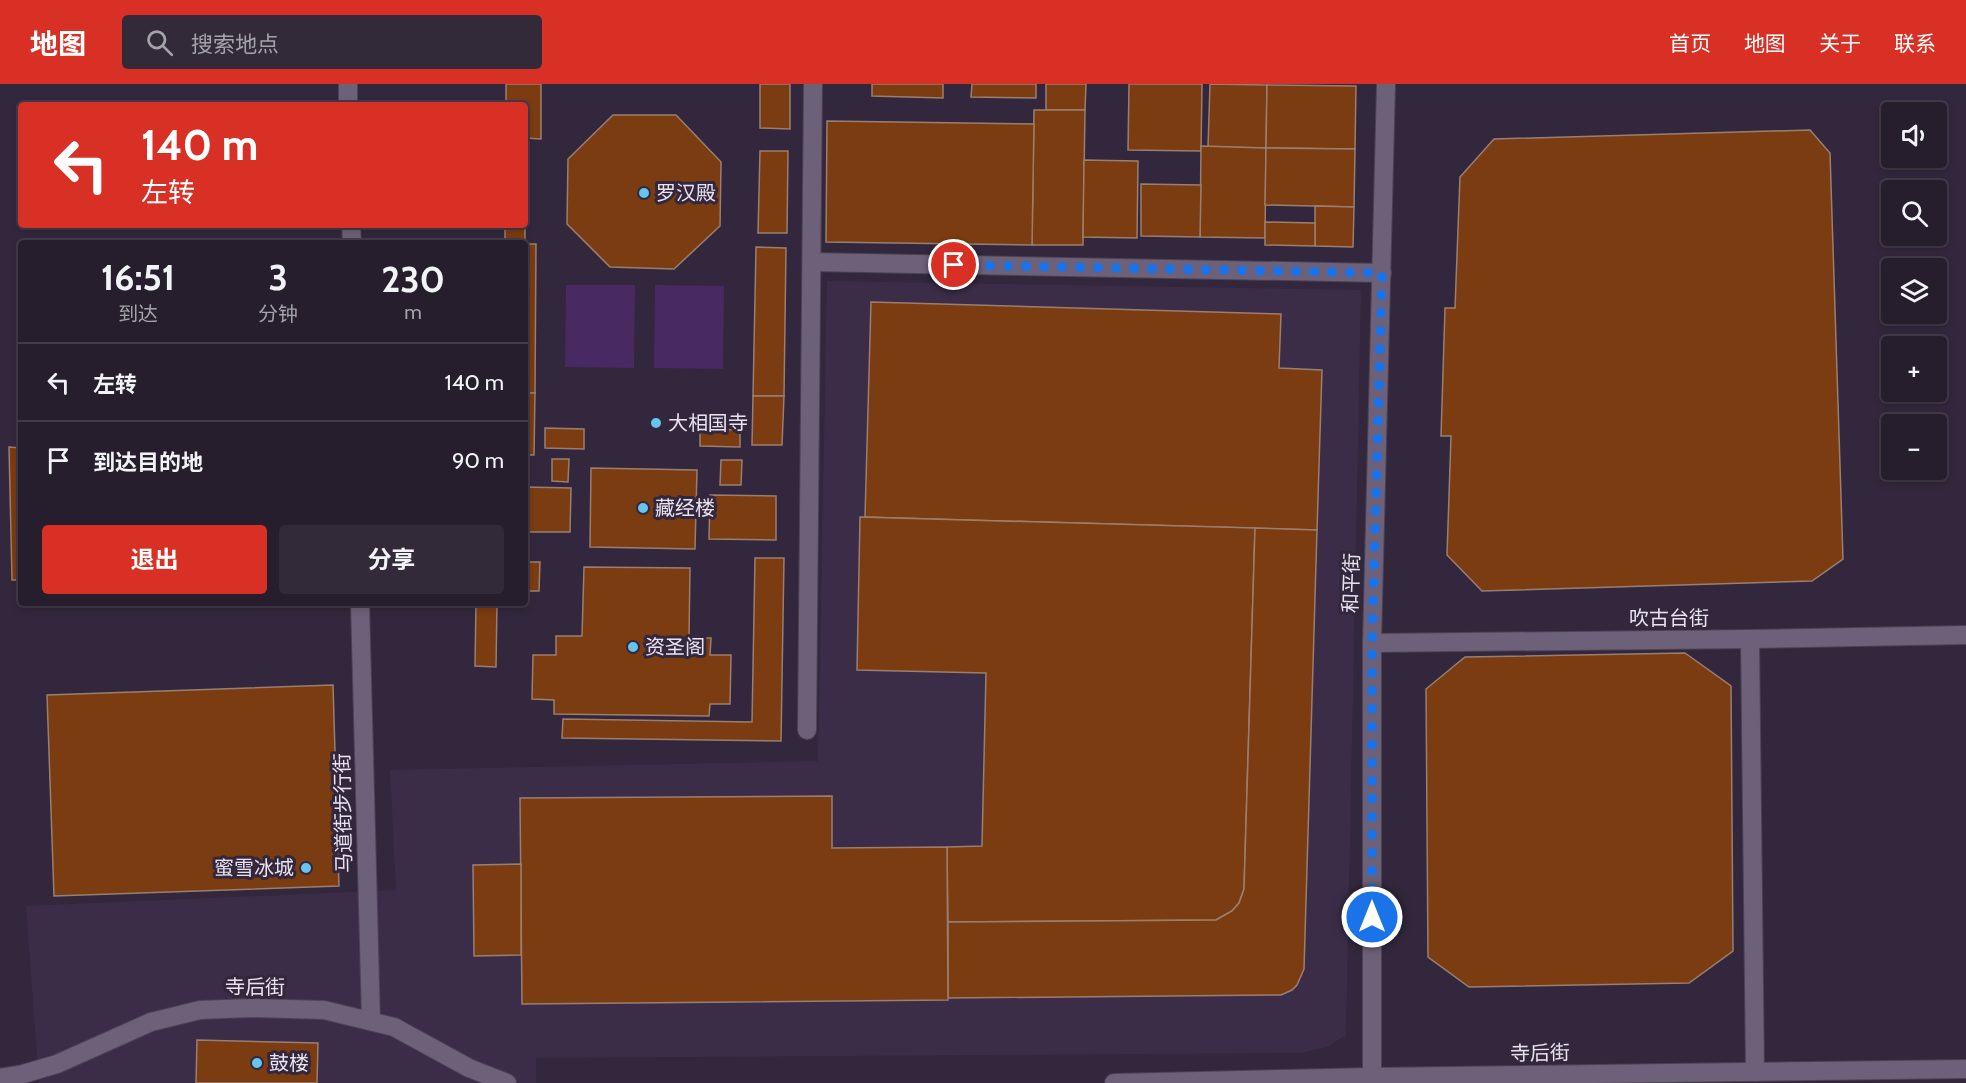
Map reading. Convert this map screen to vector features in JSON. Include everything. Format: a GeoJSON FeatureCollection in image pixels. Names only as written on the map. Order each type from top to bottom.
{"type":"FeatureCollection","features":[{"type":"Feature","properties":{"kind":"street"},"geometry":{"type":"LineString","coordinates":[[348,84],[348,102]]}},
{"type":"Feature","properties":{"kind":"street"},"geometry":{"type":"LineString","coordinates":[[807,730],[813,84]]}},
{"type":"Feature","properties":{"kind":"street","name":"和平街"},"geometry":{"type":"LineString","coordinates":[[1372,1080],[1372,643],[1386,84]]}},
{"type":"Feature","properties":{"kind":"street"},"geometry":{"type":"LineString","coordinates":[[812,262],[1382,273]]}},
{"type":"Feature","properties":{"kind":"street","name":"马道街步行街"},"geometry":{"type":"LineString","coordinates":[[360,606],[370,1021]]}},
{"type":"Feature","properties":{"kind":"street","name":"吹古台街"},"geometry":{"type":"LineString","coordinates":[[1372,643],[1966,636]]}},
{"type":"Feature","properties":{"kind":"street"},"geometry":{"type":"LineString","coordinates":[[1749,639],[1755,1072]]}},
{"type":"Feature","properties":{"kind":"street","name":"寺后街"},"geometry":{"type":"LineString","coordinates":[[0,1078],[57,1064],[151,1022],[200,1010],[250,1008],[324,1010],[394,1027],[469,1068],[507,1083]]}},
{"type":"Feature","properties":{"kind":"street","name":"寺后街"},"geometry":{"type":"LineString","coordinates":[[1114,1083],[1966,1069]]}},
{"type":"Feature","properties":{"kind":"shaded area"},"geometry":{"type":"Polygon","coordinates":[[[827,281],[1361,290],[1346,1035],[1327,1047],[1301,1053],[536,1058],[536,1083],[39,1083],[26,906],[396,890],[390,770],[818,761],[827,281]]]}},
{"type":"Feature","properties":{"kind":"shaded area"},"geometry":{"type":"Polygon","coordinates":[[[566,285],[635,285],[634,368],[565,367],[566,285]]]}},
{"type":"Feature","properties":{"kind":"shaded area"},"geometry":{"type":"Polygon","coordinates":[[[655,285],[724,286],[723,369],[654,368],[655,285]]]}},
{"type":"Feature","properties":{"kind":"building"},"geometry":{"type":"Polygon","coordinates":[[[506,84],[541,84],[541,139],[528,138],[528,102],[506,102],[506,84]]]}},
{"type":"Feature","properties":{"kind":"building"},"geometry":{"type":"Polygon","coordinates":[[[760,84],[790,84],[790,129],[760,128],[760,84]]]}},
{"type":"Feature","properties":{"kind":"building"},"geometry":{"type":"Polygon","coordinates":[[[872,84],[943,84],[943,98],[872,96],[872,84]]]}},
{"type":"Feature","properties":{"kind":"building"},"geometry":{"type":"Polygon","coordinates":[[[972,84],[1036,84],[1036,98],[971,97],[972,84]]]}},
{"type":"Feature","properties":{"kind":"building"},"geometry":{"type":"Polygon","coordinates":[[[1046,84],[1086,84],[1085,110],[1046,110],[1046,84]]]}},
{"type":"Feature","properties":{"kind":"building"},"geometry":{"type":"Polygon","coordinates":[[[1129,84],[1202,84],[1201,151],[1128,150],[1129,84]]]}},
{"type":"Feature","properties":{"kind":"building"},"geometry":{"type":"Polygon","coordinates":[[[1210,84],[1267,85],[1266,148],[1208,147],[1210,84]]]}},
{"type":"Feature","properties":{"kind":"building"},"geometry":{"type":"Polygon","coordinates":[[[1267,85],[1356,86],[1355,149],[1266,148],[1267,85]]]}},
{"type":"Feature","properties":{"kind":"building"},"geometry":{"type":"Polygon","coordinates":[[[1034,110],[1085,110],[1083,245],[1032,245],[1034,110]]]}},
{"type":"Feature","properties":{"kind":"building","name":"罗汉殿"},"geometry":{"type":"Polygon","coordinates":[[[613,115],[676,115],[721,162],[720,226],[674,269],[610,267],[567,224],[568,159],[613,115]]]}},
{"type":"Feature","properties":{"kind":"building"},"geometry":{"type":"Polygon","coordinates":[[[827,121],[1034,124],[1032,245],[826,242],[827,121]]]}},
{"type":"Feature","properties":{"kind":"building"},"geometry":{"type":"Polygon","coordinates":[[[1810,130],[1830,153],[1843,559],[1812,581],[1482,591],[1447,555],[1451,436],[1441,436],[1445,308],[1455,308],[1460,177],[1494,139],[1810,130]]]}},
{"type":"Feature","properties":{"kind":"building"},"geometry":{"type":"Polygon","coordinates":[[[1201,146],[1266,148],[1265,238],[1200,237],[1201,146]]]}},
{"type":"Feature","properties":{"kind":"building"},"geometry":{"type":"Polygon","coordinates":[[[1266,148],[1355,149],[1354,207],[1265,205],[1266,148]]]}},
{"type":"Feature","properties":{"kind":"building"},"geometry":{"type":"Polygon","coordinates":[[[760,151],[788,151],[787,233],[758,233],[760,151]]]}},
{"type":"Feature","properties":{"kind":"building"},"geometry":{"type":"Polygon","coordinates":[[[1084,160],[1138,161],[1137,238],[1083,237],[1084,160]]]}},
{"type":"Feature","properties":{"kind":"building"},"geometry":{"type":"Polygon","coordinates":[[[1141,184],[1201,185],[1200,237],[1141,236],[1141,184]]]}},
{"type":"Feature","properties":{"kind":"building"},"geometry":{"type":"Polygon","coordinates":[[[1315,206],[1354,207],[1353,247],[1315,246],[1315,206]]]}},
{"type":"Feature","properties":{"kind":"building"},"geometry":{"type":"Polygon","coordinates":[[[1265,222],[1315,223],[1315,246],[1265,245],[1265,222]]]}},
{"type":"Feature","properties":{"kind":"building"},"geometry":{"type":"Polygon","coordinates":[[[505,228],[525,228],[525,240],[505,240],[505,228]]]}},
{"type":"Feature","properties":{"kind":"building"},"geometry":{"type":"Polygon","coordinates":[[[528,244],[536,244],[535,393],[528,393],[528,244]]]}},
{"type":"Feature","properties":{"kind":"building"},"geometry":{"type":"Polygon","coordinates":[[[756,247],[786,248],[784,396],[753,396],[756,247]]]}},
{"type":"Feature","properties":{"kind":"building"},"geometry":{"type":"Polygon","coordinates":[[[871,302],[1281,314],[1279,368],[1322,370],[1317,530],[865,517],[871,302]]]}},
{"type":"Feature","properties":{"kind":"building"},"geometry":{"type":"Polygon","coordinates":[[[528,393],[535,393],[534,455],[528,455],[528,393]]]}},
{"type":"Feature","properties":{"kind":"building"},"geometry":{"type":"Polygon","coordinates":[[[753,396],[784,396],[782,445],[752,445],[753,396]]]}},
{"type":"Feature","properties":{"kind":"building"},"geometry":{"type":"Polygon","coordinates":[[[545,428],[584,429],[584,449],[545,448],[545,428]]]}},
{"type":"Feature","properties":{"kind":"building"},"geometry":{"type":"Polygon","coordinates":[[[700,429],[740,430],[740,447],[700,446],[700,429]]]}},
{"type":"Feature","properties":{"kind":"building"},"geometry":{"type":"Polygon","coordinates":[[[9,447],[18,448],[18,580],[12,580],[9,447]]]}},
{"type":"Feature","properties":{"kind":"building"},"geometry":{"type":"Polygon","coordinates":[[[552,459],[569,459],[568,482],[552,481],[552,459]]]}},
{"type":"Feature","properties":{"kind":"building"},"geometry":{"type":"Polygon","coordinates":[[[721,460],[742,460],[741,485],[720,485],[721,460]]]}},
{"type":"Feature","properties":{"kind":"building","name":"藏经楼"},"geometry":{"type":"Polygon","coordinates":[[[591,468],[697,470],[695,549],[590,547],[591,468]]]}},
{"type":"Feature","properties":{"kind":"building"},"geometry":{"type":"Polygon","coordinates":[[[528,487],[571,488],[570,532],[528,532],[528,487]]]}},
{"type":"Feature","properties":{"kind":"building"},"geometry":{"type":"Polygon","coordinates":[[[710,495],[776,496],[776,540],[709,539],[710,495]]]}},
{"type":"Feature","properties":{"kind":"building"},"geometry":{"type":"Polygon","coordinates":[[[860,517],[1255,528],[1244,889],[1239,903],[1232,911],[1216,920],[948,922],[947,847],[982,846],[986,673],[857,670],[860,517]]]}},
{"type":"Feature","properties":{"kind":"building"},"geometry":{"type":"Polygon","coordinates":[[[1255,528],[1317,530],[1304,969],[1297,985],[1281,995],[948,998],[948,922],[1216,920],[1232,911],[1239,903],[1244,889],[1255,528]]]}},
{"type":"Feature","properties":{"kind":"building"},"geometry":{"type":"Polygon","coordinates":[[[755,558],[784,558],[781,741],[562,738],[563,719],[752,722],[755,558]]]}},
{"type":"Feature","properties":{"kind":"building"},"geometry":{"type":"Polygon","coordinates":[[[528,562],[540,562],[539,591],[528,591],[528,562]]]}},
{"type":"Feature","properties":{"kind":"building","name":"资圣阁"},"geometry":{"type":"Polygon","coordinates":[[[584,567],[690,568],[689,638],[711,638],[710,655],[731,655],[730,704],[710,704],[709,716],[554,714],[554,700],[532,699],[533,655],[556,655],[556,636],[582,636],[584,567]]]}},
{"type":"Feature","properties":{"kind":"building"},"geometry":{"type":"Polygon","coordinates":[[[476,606],[497,606],[496,667],[475,666],[476,606]]]}},
{"type":"Feature","properties":{"kind":"building"},"geometry":{"type":"Polygon","coordinates":[[[1685,653],[1731,686],[1733,951],[1689,983],[1469,987],[1428,957],[1426,689],[1465,657],[1685,653]]]}},
{"type":"Feature","properties":{"kind":"building"},"geometry":{"type":"Polygon","coordinates":[[[333,685],[339,886],[54,896],[47,695],[333,685]]]}},
{"type":"Feature","properties":{"kind":"building"},"geometry":{"type":"Polygon","coordinates":[[[832,796],[832,848],[947,847],[948,1000],[522,1004],[520,798],[832,796]]]}},
{"type":"Feature","properties":{"kind":"building"},"geometry":{"type":"Polygon","coordinates":[[[521,864],[521,955],[474,956],[473,865],[521,864]]]}},
{"type":"Feature","properties":{"kind":"building","name":"鼓楼"},"geometry":{"type":"Polygon","coordinates":[[[197,1040],[318,1043],[317,1083],[196,1083],[197,1040]]]}},
{"type":"Feature","properties":{"kind":"place","name":"罗汉殿"},"geometry":{"type":"Point","coordinates":[644,193]}},
{"type":"Feature","properties":{"kind":"place","name":"大相国寺"},"geometry":{"type":"Point","coordinates":[656,423]}},
{"type":"Feature","properties":{"kind":"place","name":"藏经楼"},"geometry":{"type":"Point","coordinates":[643,508]}},
{"type":"Feature","properties":{"kind":"place","name":"资圣阁"},"geometry":{"type":"Point","coordinates":[633,647]}},
{"type":"Feature","properties":{"kind":"place","name":"蜜雪冰城"},"geometry":{"type":"Point","coordinates":[306,868]}},
{"type":"Feature","properties":{"kind":"place","name":"鼓楼"},"geometry":{"type":"Point","coordinates":[257,1063]}},
{"type":"Feature","properties":{"kind":"route"},"geometry":{"type":"LineString","coordinates":[[954,265],[1382,273],[1372,643],[1372,917]]}}]}
